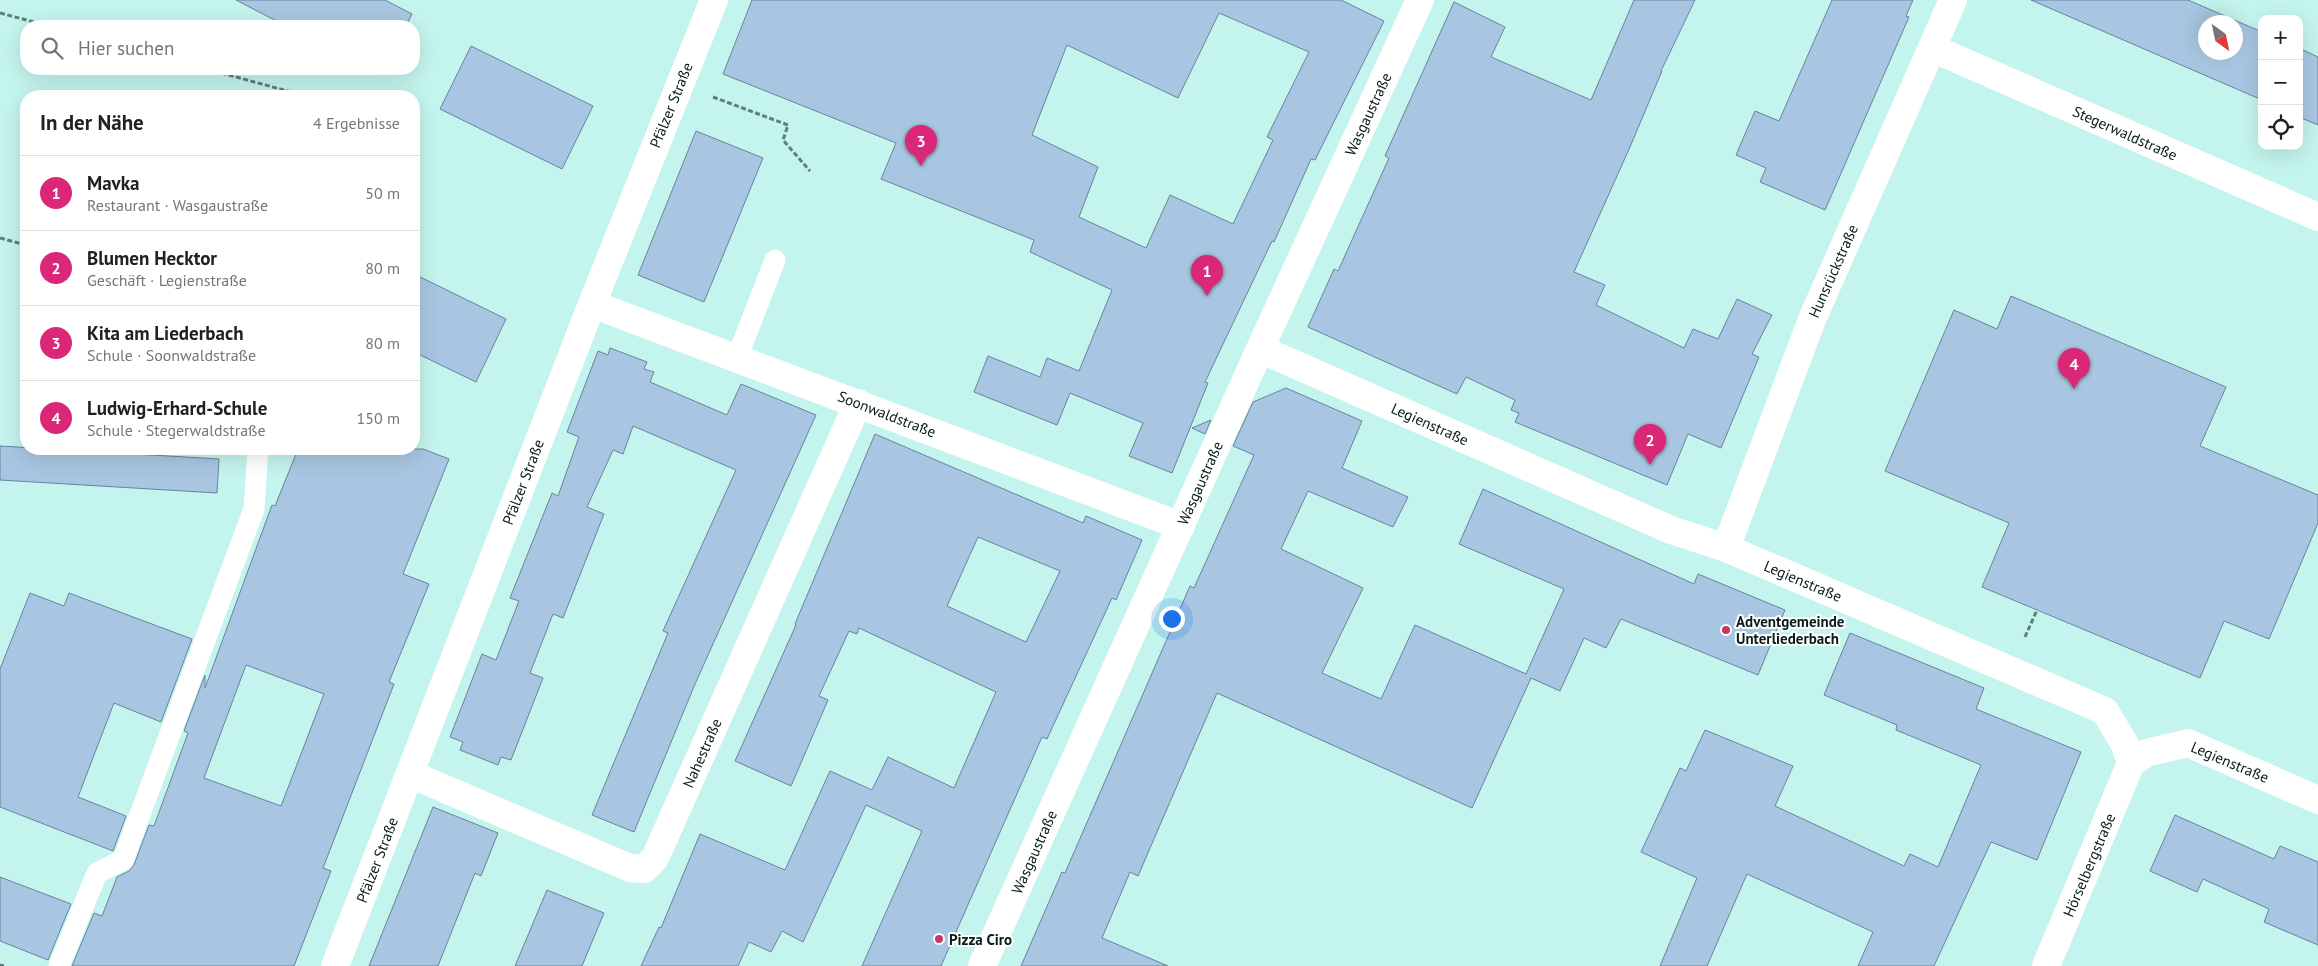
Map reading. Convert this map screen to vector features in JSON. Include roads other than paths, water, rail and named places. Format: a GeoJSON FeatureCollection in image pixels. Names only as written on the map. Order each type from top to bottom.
{"type":"FeatureCollection","features":[{"type":"Feature","properties":{"kind":"street","name":"Pfälzer Straße"},"geometry":{"type":"LineString","coordinates":[[336,966],[592,304],[714,0]]}},
{"type":"Feature","properties":{"kind":"street","name":"Wasgaustraße"},"geometry":{"type":"LineString","coordinates":[[982,966],[1260,349],[1420,0]]}},
{"type":"Feature","properties":{"kind":"street","name":"Hunsrückstraße"},"geometry":{"type":"LineString","coordinates":[[1726,548],[1813,317],[1953,0]]}},
{"type":"Feature","properties":{"kind":"street","name":"Stegerwaldstraße"},"geometry":{"type":"LineString","coordinates":[[1932,48],[2318,217]]}},
{"type":"Feature","properties":{"kind":"street","name":"Soonwaldstraße"},"geometry":{"type":"LineString","coordinates":[[592,304],[1181,526]]}},
{"type":"Feature","properties":{"kind":"street","name":"Legienstraße"},"geometry":{"type":"LineString","coordinates":[[1260,349],[1671,530],[1726,548],[2105,711],[2124,743],[2131,763],[2146,753],[2188,743],[2318,800]]}},
{"type":"Feature","properties":{"kind":"street","name":"Nahestraße"},"geometry":{"type":"LineString","coordinates":[[410,774],[630,868],[644,869],[655,858],[858,403]]}},
{"type":"Feature","properties":{"kind":"street","name":"Hörselbergstraße"},"geometry":{"type":"LineString","coordinates":[[2046,966],[2131,763]]}},
{"type":"Feature","properties":{"kind":"lane"},"geometry":{"type":"LineString","coordinates":[[737,358],[775,260]]}},
{"type":"Feature","properties":{"kind":"lane"},"geometry":{"type":"LineString","coordinates":[[59,966],[97,873],[123,860],[254,509],[258,455]]}},
{"type":"Feature","properties":{"kind":"place","name":"Kita am Liederbach"},"geometry":{"type":"Point","coordinates":[921,166]}},
{"type":"Feature","properties":{"kind":"place","name":"Mavka"},"geometry":{"type":"Point","coordinates":[1207,296]}},
{"type":"Feature","properties":{"kind":"place","name":"Ludwig-Erhard-Schule"},"geometry":{"type":"Point","coordinates":[2074,389]}},
{"type":"Feature","properties":{"kind":"place","name":"Blumen Hecktor"},"geometry":{"type":"Point","coordinates":[1650,465]}},
{"type":"Feature","properties":{"kind":"place","name":"Adventgemeinde Unterliederbach"},"geometry":{"type":"Point","coordinates":[1726,630]}},
{"type":"Feature","properties":{"kind":"place","name":"Pizza Ciro"},"geometry":{"type":"Point","coordinates":[939,939]}}]}
